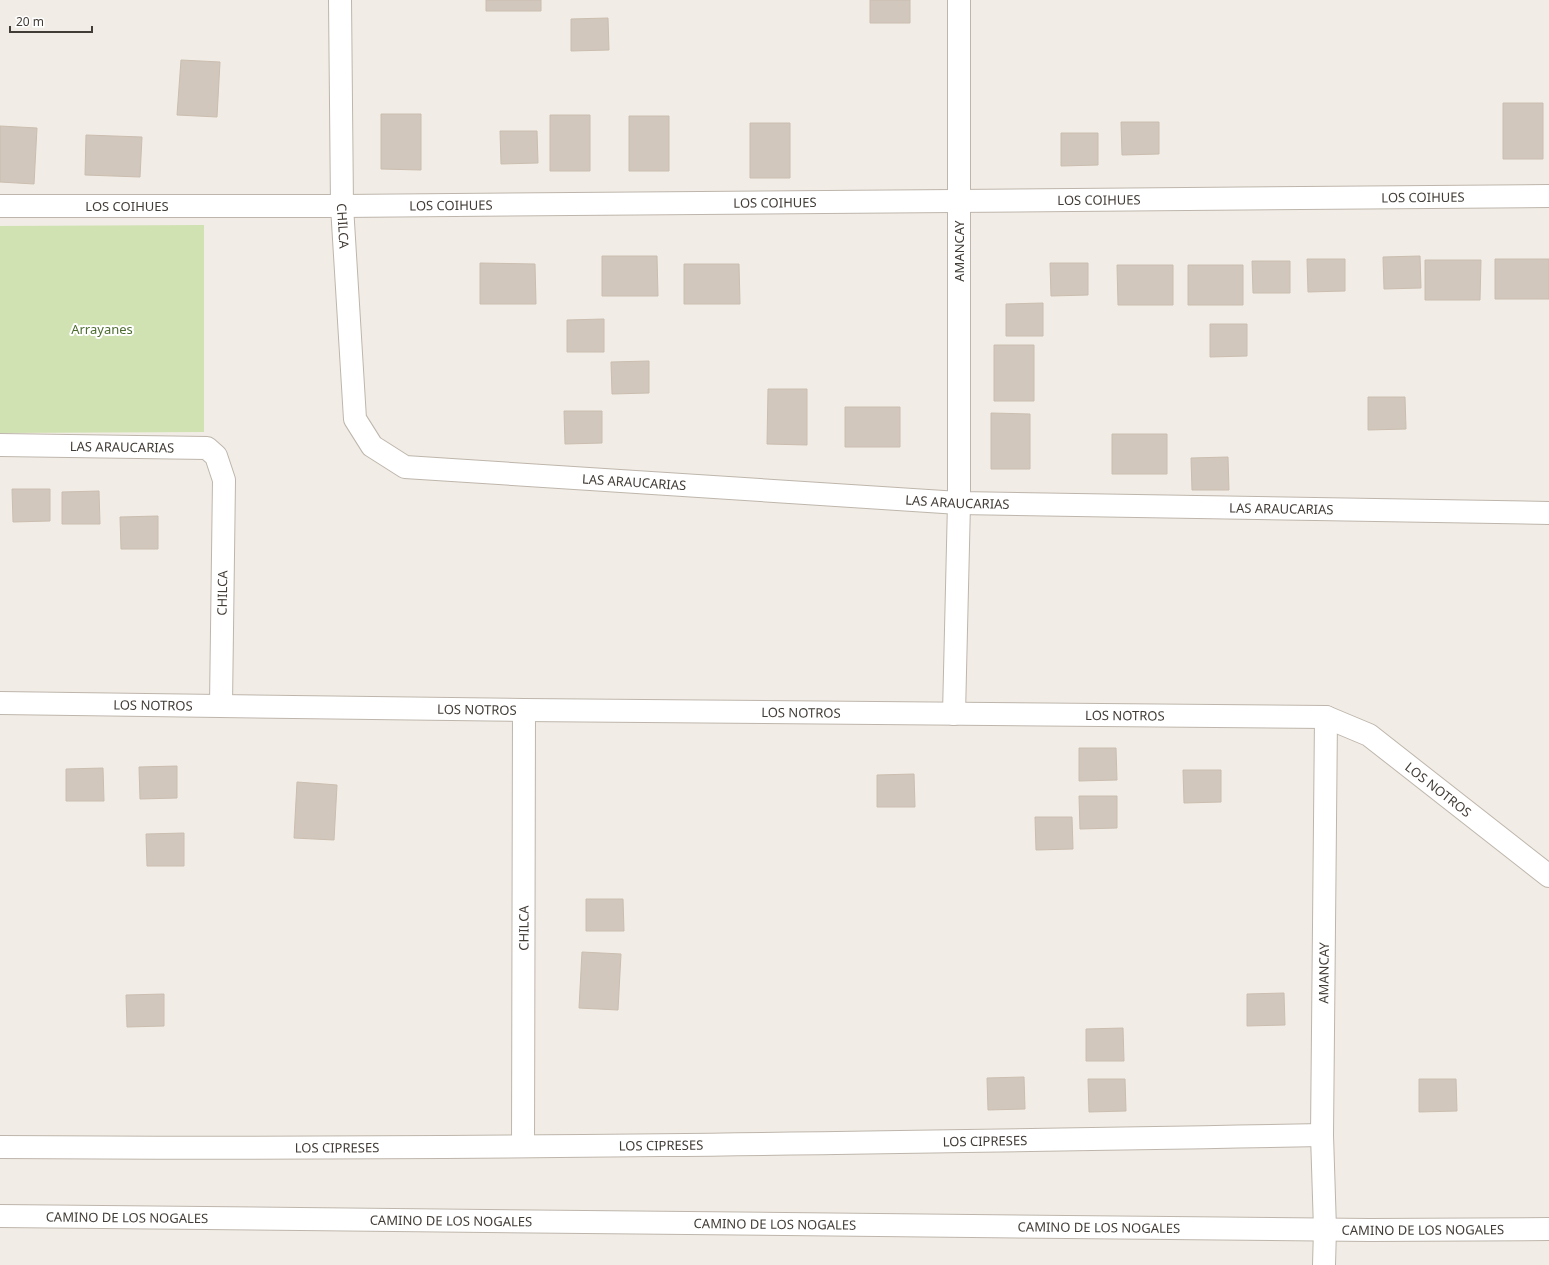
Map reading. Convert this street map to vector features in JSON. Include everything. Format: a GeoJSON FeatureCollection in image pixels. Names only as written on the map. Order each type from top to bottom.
{"type":"FeatureCollection","features":[{"type":"Feature","properties":{"kind":"street","name":"CHILCA"},"geometry":{"type":"LineString","coordinates":[[340,0],[342,206],[355,419],[372,446]]}},
{"type":"Feature","properties":{"kind":"street","name":"AMANCAY"},"geometry":{"type":"LineString","coordinates":[[954,714],[959,503],[959,0]]}},
{"type":"Feature","properties":{"kind":"street","name":"LOS COIHUES"},"geometry":{"type":"LineString","coordinates":[[0,206],[342,206],[1549,196]]}},
{"type":"Feature","properties":{"kind":"street","name":"LAS ARAUCARIAS"},"geometry":{"type":"LineString","coordinates":[[0,445],[206,448],[216,456],[224,480]]}},
{"type":"Feature","properties":{"kind":"street","name":"LAS ARAUCARIAS"},"geometry":{"type":"LineString","coordinates":[[372,446],[406,466],[959,503],[1549,513]]}},
{"type":"Feature","properties":{"kind":"street","name":"CHILCA"},"geometry":{"type":"LineString","coordinates":[[221,705],[224,480]]}},
{"type":"Feature","properties":{"kind":"street","name":"LOS NOTROS"},"geometry":{"type":"LineString","coordinates":[[0,703],[524,710],[1326,717],[1369,735],[1549,876]]}},
{"type":"Feature","properties":{"kind":"street","name":"CHILCA"},"geometry":{"type":"LineString","coordinates":[[524,710],[524,1146]]}},
{"type":"Feature","properties":{"kind":"street","name":"AMANCAY"},"geometry":{"type":"LineString","coordinates":[[1324,1265],[1325,1229],[1322,1135],[1326,717]]}},
{"type":"Feature","properties":{"kind":"street","name":"LOS CIPRESES"},"geometry":{"type":"LineString","coordinates":[[0,1147],[152,1148],[876,1143],[1322,1135]]}},
{"type":"Feature","properties":{"kind":"street","name":"CAMINO DE LOS NOGALES"},"geometry":{"type":"LineString","coordinates":[[0,1216],[1325,1229],[1549,1229]]}},
{"type":"Feature","properties":{"kind":"green space","name":"Arrayanes"},"geometry":{"type":"Polygon","coordinates":[[[204,225],[204,432],[0,433],[0,226],[204,225]]]}},
{"type":"Feature","properties":{"kind":"building"},"geometry":{"type":"Polygon","coordinates":[[[486,0],[541,0],[541,11],[486,11],[486,0]]]}},
{"type":"Feature","properties":{"kind":"building"},"geometry":{"type":"Polygon","coordinates":[[[870,0],[910,0],[910,23],[870,23],[870,0]]]}},
{"type":"Feature","properties":{"kind":"building"},"geometry":{"type":"Polygon","coordinates":[[[608,18],[609,50],[571,51],[571,19],[608,18]]]}},
{"type":"Feature","properties":{"kind":"building"},"geometry":{"type":"Polygon","coordinates":[[[181,60],[220,62],[217,117],[177,115],[181,60]]]}},
{"type":"Feature","properties":{"kind":"building"},"geometry":{"type":"Polygon","coordinates":[[[1503,103],[1543,103],[1543,159],[1503,159],[1503,103]]]}},
{"type":"Feature","properties":{"kind":"building"},"geometry":{"type":"Polygon","coordinates":[[[381,114],[421,114],[421,170],[381,169],[381,114]]]}},
{"type":"Feature","properties":{"kind":"building"},"geometry":{"type":"Polygon","coordinates":[[[550,115],[590,115],[590,171],[550,171],[550,115]]]}},
{"type":"Feature","properties":{"kind":"building"},"geometry":{"type":"Polygon","coordinates":[[[629,116],[669,116],[669,171],[629,171],[629,116]]]}},
{"type":"Feature","properties":{"kind":"building"},"geometry":{"type":"Polygon","coordinates":[[[1121,122],[1159,122],[1159,154],[1122,155],[1121,122]]]}},
{"type":"Feature","properties":{"kind":"building"},"geometry":{"type":"Polygon","coordinates":[[[750,123],[790,123],[790,178],[750,178],[750,123]]]}},
{"type":"Feature","properties":{"kind":"building"},"geometry":{"type":"Polygon","coordinates":[[[0,126],[37,128],[34,184],[0,182],[0,126]]]}},
{"type":"Feature","properties":{"kind":"building"},"geometry":{"type":"Polygon","coordinates":[[[500,131],[537,131],[538,163],[501,164],[500,131]]]}},
{"type":"Feature","properties":{"kind":"building"},"geometry":{"type":"Polygon","coordinates":[[[1061,133],[1098,133],[1098,165],[1061,166],[1061,133]]]}},
{"type":"Feature","properties":{"kind":"building"},"geometry":{"type":"Polygon","coordinates":[[[86,135],[142,137],[140,177],[85,175],[86,135]]]}},
{"type":"Feature","properties":{"kind":"building"},"geometry":{"type":"Polygon","coordinates":[[[602,256],[657,256],[658,296],[602,296],[602,256]]]}},
{"type":"Feature","properties":{"kind":"building"},"geometry":{"type":"Polygon","coordinates":[[[1420,256],[1421,288],[1384,289],[1383,257],[1420,256]]]}},
{"type":"Feature","properties":{"kind":"building"},"geometry":{"type":"Polygon","coordinates":[[[1307,259],[1345,259],[1345,291],[1308,292],[1307,259]]]}},
{"type":"Feature","properties":{"kind":"building"},"geometry":{"type":"Polygon","coordinates":[[[1495,259],[1549,259],[1549,299],[1495,299],[1495,259]]]}},
{"type":"Feature","properties":{"kind":"building"},"geometry":{"type":"Polygon","coordinates":[[[1425,260],[1481,260],[1480,300],[1425,300],[1425,260]]]}},
{"type":"Feature","properties":{"kind":"building"},"geometry":{"type":"Polygon","coordinates":[[[1252,261],[1290,261],[1290,293],[1253,293],[1252,261]]]}},
{"type":"Feature","properties":{"kind":"building"},"geometry":{"type":"Polygon","coordinates":[[[480,263],[535,264],[536,304],[480,304],[480,263]]]}},
{"type":"Feature","properties":{"kind":"building"},"geometry":{"type":"Polygon","coordinates":[[[1050,263],[1088,263],[1088,295],[1051,296],[1050,263]]]}},
{"type":"Feature","properties":{"kind":"building"},"geometry":{"type":"Polygon","coordinates":[[[684,264],[739,264],[740,304],[684,304],[684,264]]]}},
{"type":"Feature","properties":{"kind":"building"},"geometry":{"type":"Polygon","coordinates":[[[1117,265],[1173,265],[1173,305],[1118,305],[1117,265]]]}},
{"type":"Feature","properties":{"kind":"building"},"geometry":{"type":"Polygon","coordinates":[[[1188,265],[1243,265],[1243,305],[1188,305],[1188,265]]]}},
{"type":"Feature","properties":{"kind":"building"},"geometry":{"type":"Polygon","coordinates":[[[1043,303],[1043,336],[1006,336],[1006,304],[1043,303]]]}},
{"type":"Feature","properties":{"kind":"building"},"geometry":{"type":"Polygon","coordinates":[[[604,319],[604,352],[567,352],[567,320],[604,319]]]}},
{"type":"Feature","properties":{"kind":"building"},"geometry":{"type":"Polygon","coordinates":[[[1210,324],[1247,324],[1247,356],[1210,357],[1210,324]]]}},
{"type":"Feature","properties":{"kind":"building"},"geometry":{"type":"Polygon","coordinates":[[[994,345],[1034,345],[1034,401],[994,401],[994,345]]]}},
{"type":"Feature","properties":{"kind":"building"},"geometry":{"type":"Polygon","coordinates":[[[649,361],[649,393],[612,394],[611,362],[649,361]]]}},
{"type":"Feature","properties":{"kind":"building"},"geometry":{"type":"Polygon","coordinates":[[[768,389],[807,389],[807,445],[767,444],[768,389]]]}},
{"type":"Feature","properties":{"kind":"building"},"geometry":{"type":"Polygon","coordinates":[[[1368,397],[1405,397],[1406,429],[1368,430],[1368,397]]]}},
{"type":"Feature","properties":{"kind":"building"},"geometry":{"type":"Polygon","coordinates":[[[845,407],[900,407],[900,447],[845,447],[845,407]]]}},
{"type":"Feature","properties":{"kind":"building"},"geometry":{"type":"Polygon","coordinates":[[[564,411],[602,411],[602,443],[565,444],[564,411]]]}},
{"type":"Feature","properties":{"kind":"building"},"geometry":{"type":"Polygon","coordinates":[[[991,413],[1030,414],[1030,469],[991,469],[991,413]]]}},
{"type":"Feature","properties":{"kind":"building"},"geometry":{"type":"Polygon","coordinates":[[[1112,434],[1167,434],[1167,474],[1112,474],[1112,434]]]}},
{"type":"Feature","properties":{"kind":"building"},"geometry":{"type":"Polygon","coordinates":[[[1228,457],[1229,490],[1192,490],[1191,458],[1228,457]]]}},
{"type":"Feature","properties":{"kind":"building"},"geometry":{"type":"Polygon","coordinates":[[[12,489],[50,489],[50,521],[13,522],[12,489]]]}},
{"type":"Feature","properties":{"kind":"building"},"geometry":{"type":"Polygon","coordinates":[[[99,491],[100,524],[62,524],[62,492],[99,491]]]}},
{"type":"Feature","properties":{"kind":"building"},"geometry":{"type":"Polygon","coordinates":[[[158,516],[158,549],[121,549],[120,517],[158,516]]]}},
{"type":"Feature","properties":{"kind":"building"},"geometry":{"type":"Polygon","coordinates":[[[1079,748],[1116,748],[1117,780],[1079,781],[1079,748]]]}},
{"type":"Feature","properties":{"kind":"building"},"geometry":{"type":"Polygon","coordinates":[[[177,766],[177,798],[140,799],[139,767],[177,766]]]}},
{"type":"Feature","properties":{"kind":"building"},"geometry":{"type":"Polygon","coordinates":[[[103,768],[104,801],[66,801],[66,769],[103,768]]]}},
{"type":"Feature","properties":{"kind":"building"},"geometry":{"type":"Polygon","coordinates":[[[1183,770],[1221,770],[1221,802],[1184,803],[1183,770]]]}},
{"type":"Feature","properties":{"kind":"building"},"geometry":{"type":"Polygon","coordinates":[[[914,774],[915,807],[877,807],[877,775],[914,774]]]}},
{"type":"Feature","properties":{"kind":"building"},"geometry":{"type":"Polygon","coordinates":[[[297,782],[337,785],[334,840],[294,838],[297,782]]]}},
{"type":"Feature","properties":{"kind":"building"},"geometry":{"type":"Polygon","coordinates":[[[1079,796],[1117,796],[1117,828],[1080,829],[1079,796]]]}},
{"type":"Feature","properties":{"kind":"building"},"geometry":{"type":"Polygon","coordinates":[[[1035,817],[1072,817],[1073,849],[1036,850],[1035,817]]]}},
{"type":"Feature","properties":{"kind":"building"},"geometry":{"type":"Polygon","coordinates":[[[184,833],[184,866],[147,866],[146,834],[184,833]]]}},
{"type":"Feature","properties":{"kind":"building"},"geometry":{"type":"Polygon","coordinates":[[[586,899],[623,899],[624,931],[586,931],[586,899]]]}},
{"type":"Feature","properties":{"kind":"building"},"geometry":{"type":"Polygon","coordinates":[[[582,952],[621,954],[618,1010],[579,1008],[582,952]]]}},
{"type":"Feature","properties":{"kind":"building"},"geometry":{"type":"Polygon","coordinates":[[[1284,993],[1285,1025],[1247,1026],[1247,994],[1284,993]]]}},
{"type":"Feature","properties":{"kind":"building"},"geometry":{"type":"Polygon","coordinates":[[[164,994],[164,1026],[127,1027],[126,995],[164,994]]]}},
{"type":"Feature","properties":{"kind":"building"},"geometry":{"type":"Polygon","coordinates":[[[1123,1028],[1124,1061],[1086,1061],[1086,1029],[1123,1028]]]}},
{"type":"Feature","properties":{"kind":"building"},"geometry":{"type":"Polygon","coordinates":[[[1024,1077],[1025,1109],[988,1110],[987,1078],[1024,1077]]]}},
{"type":"Feature","properties":{"kind":"building"},"geometry":{"type":"Polygon","coordinates":[[[1088,1079],[1125,1079],[1126,1111],[1089,1112],[1088,1079]]]}},
{"type":"Feature","properties":{"kind":"building"},"geometry":{"type":"Polygon","coordinates":[[[1419,1079],[1456,1079],[1457,1111],[1419,1112],[1419,1079]]]}}]}
